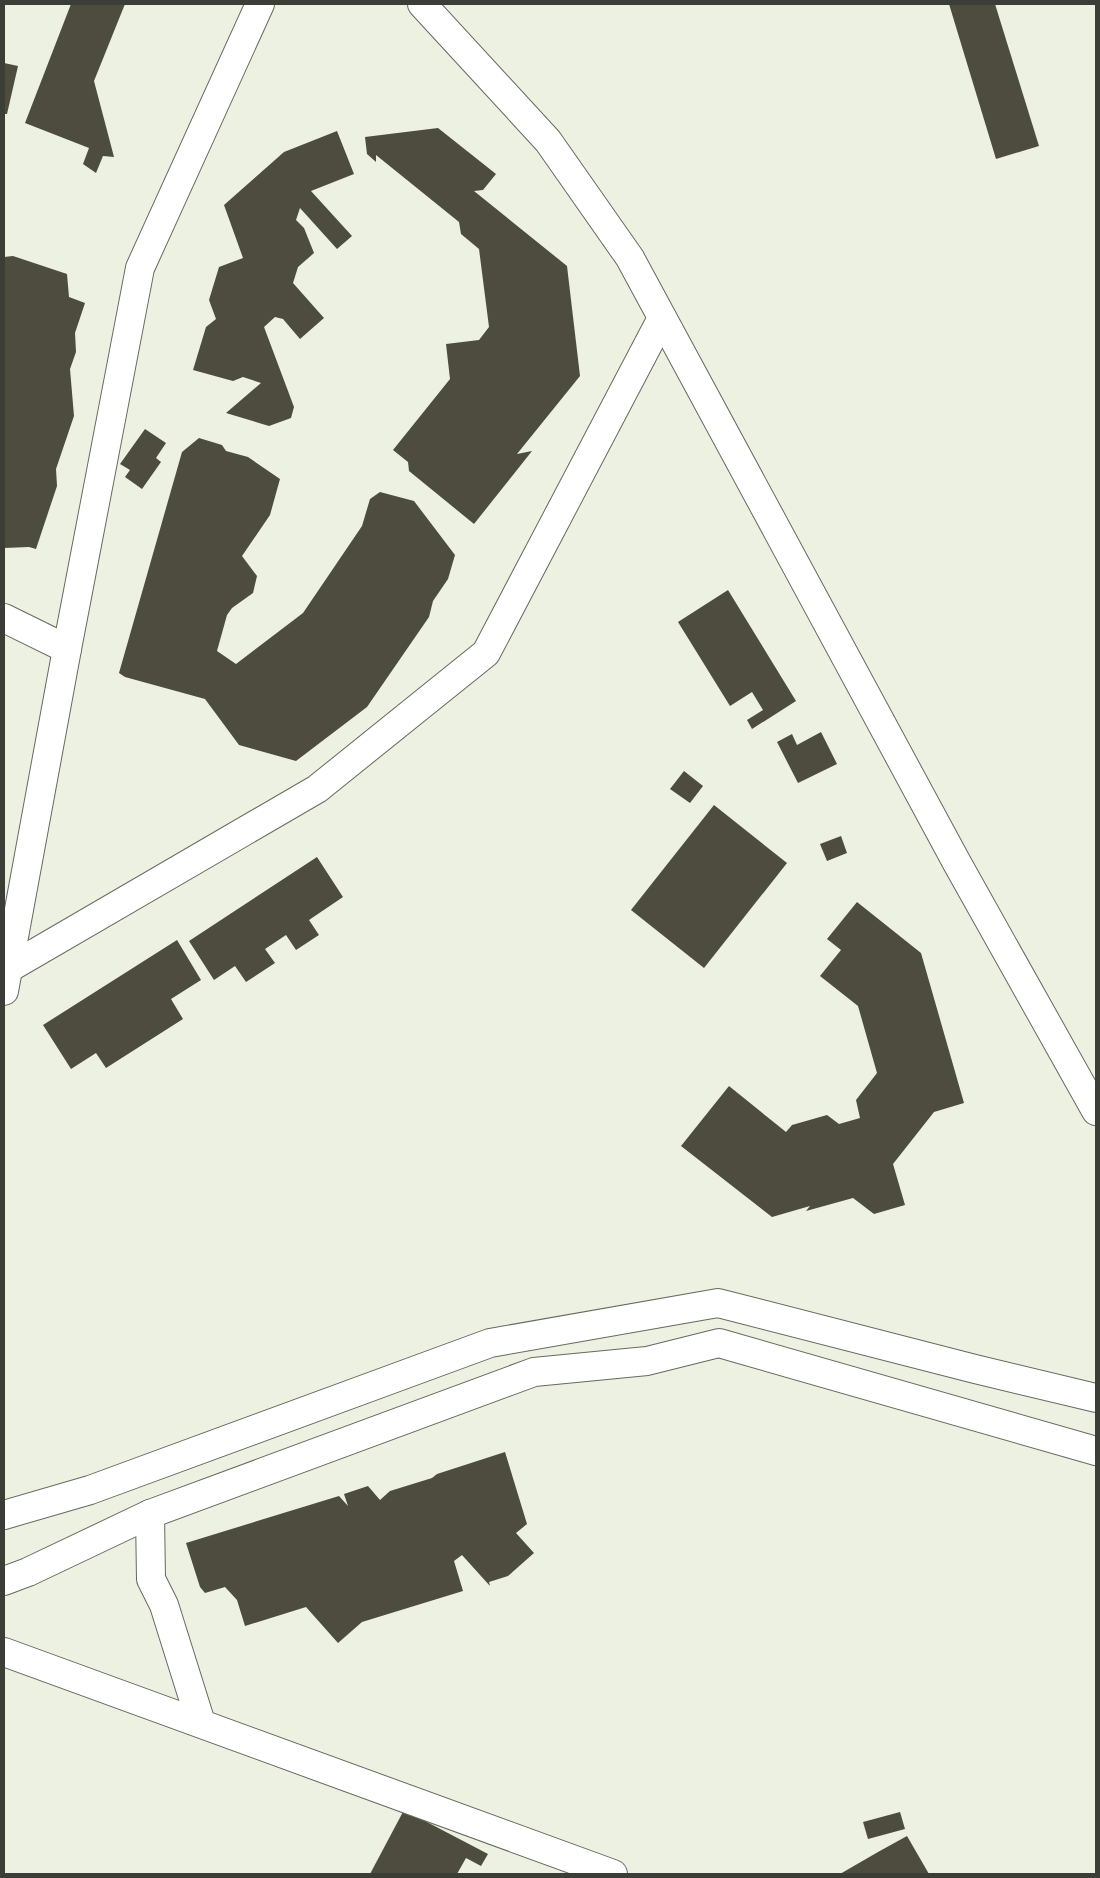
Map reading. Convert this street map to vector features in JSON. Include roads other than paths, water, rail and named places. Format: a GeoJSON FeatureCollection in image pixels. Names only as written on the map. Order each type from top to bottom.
{"type":"FeatureCollection","features":[{"type":"Feature","properties":{"kind":"street"},"geometry":{"type":"LineString","coordinates":[[6,976],[140,268],[260,4]]}},
{"type":"Feature","properties":{"kind":"street"},"geometry":{"type":"LineString","coordinates":[[422,4],[548,140],[630,258],[957,863],[1096,1111]]}},
{"type":"Feature","properties":{"kind":"street"},"geometry":{"type":"LineString","coordinates":[[6,976],[317,789],[486,653],[662,318]]}},
{"type":"Feature","properties":{"kind":"street"},"geometry":{"type":"LineString","coordinates":[[4,618],[67,649]]}},
{"type":"Feature","properties":{"kind":"street"},"geometry":{"type":"LineString","coordinates":[[4,1515],[90,1490],[490,1343],[718,1303],[1096,1398]]}},
{"type":"Feature","properties":{"kind":"street"},"geometry":{"type":"LineString","coordinates":[[4,1581],[28,1572],[150,1514],[534,1372],[647,1361],[719,1343],[1096,1451]]}},
{"type":"Feature","properties":{"kind":"street"},"geometry":{"type":"LineString","coordinates":[[150,1514],[151,1580],[164,1605],[201,1723]]}},
{"type":"Feature","properties":{"kind":"street"},"geometry":{"type":"LineString","coordinates":[[4,1652],[614,1874]]}}]}
